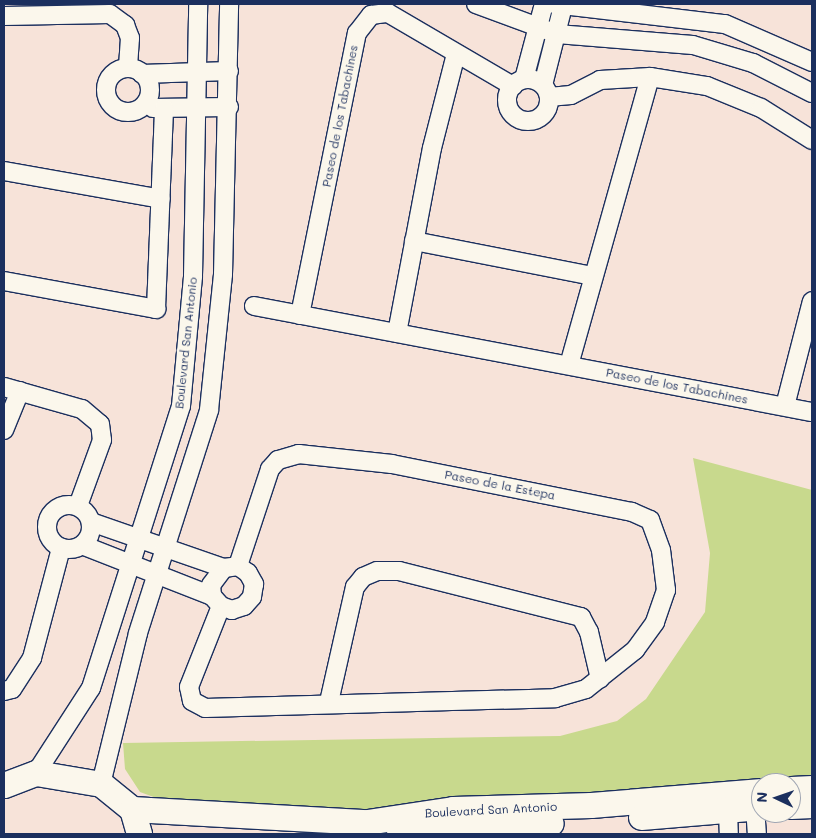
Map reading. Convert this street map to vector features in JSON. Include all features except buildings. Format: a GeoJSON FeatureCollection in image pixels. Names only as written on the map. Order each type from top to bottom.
{"type":"FeatureCollection","features":[{"type":"Feature","properties":{"kind":"street","name":"Boulevard San Antonio"},"geometry":{"type":"LineString","coordinates":[[22,773],[91,688],[181,406],[193,276],[199,108],[198,4]]}},
{"type":"Feature","properties":{"kind":"street"},"geometry":{"type":"LineString","coordinates":[[101,784],[120,697],[209,410],[223,274],[229,107],[229,4]]}},
{"type":"Feature","properties":{"kind":"street"},"geometry":{"type":"LineString","coordinates":[[476,4],[537,30],[557,34],[693,45],[753,63],[812,93]]}},
{"type":"Feature","properties":{"kind":"street"},"geometry":{"type":"LineString","coordinates":[[544,4],[537,30],[507,106],[522,121],[543,116],[557,34],[559,5],[725,24],[812,62]]}},
{"type":"Feature","properties":{"kind":"street","name":"Paseo de los Tabachines"},"geometry":{"type":"LineString","coordinates":[[300,315],[357,33],[371,15],[388,13],[456,54],[518,82],[546,91],[571,95],[600,80],[650,77],[707,86],[761,108],[812,140]]}},
{"type":"Feature","properties":{"kind":"street"},"geometry":{"type":"LineString","coordinates":[[4,16],[110,14],[125,24],[130,38],[135,71],[150,92],[140,109]]}},
{"type":"Feature","properties":{"kind":"street"},"geometry":{"type":"LineString","coordinates":[[397,333],[414,241],[456,54]]}},
{"type":"Feature","properties":{"kind":"street"},"geometry":{"type":"LineString","coordinates":[[229,71],[135,71],[114,73],[107,94],[120,111],[229,107]]}},
{"type":"Feature","properties":{"kind":"street"},"geometry":{"type":"LineString","coordinates":[[569,365],[650,77]]}},
{"type":"Feature","properties":{"kind":"street"},"geometry":{"type":"LineString","coordinates":[[4,281],[156,309],[164,108]]}},
{"type":"Feature","properties":{"kind":"street"},"geometry":{"type":"LineString","coordinates":[[4,171],[161,199]]}},
{"type":"Feature","properties":{"kind":"street"},"geometry":{"type":"LineString","coordinates":[[414,241],[593,276]]}},
{"type":"Feature","properties":{"kind":"street"},"geometry":{"type":"LineString","coordinates":[[785,406],[812,301]]}},
{"type":"Feature","properties":{"kind":"street","name":"Paseo de los Tabachines"},"geometry":{"type":"LineString","coordinates":[[254,306],[812,412]]}},
{"type":"Feature","properties":{"kind":"street"},"geometry":{"type":"LineString","coordinates":[[4,430],[12,389],[82,409],[100,424],[102,440],[78,506]]}},
{"type":"Feature","properties":{"kind":"street","name":"Paseo de la Estepa"},"geometry":{"type":"LineString","coordinates":[[299,454],[392,464],[632,512],[650,520],[661,550],[666,590],[655,622],[636,650],[586,689],[555,698],[329,702],[205,708],[192,700],[192,671],[216,601],[213,580],[231,567],[270,469],[278,460],[299,454]]}},
{"type":"Feature","properties":{"kind":"street"},"geometry":{"type":"LineString","coordinates":[[60,506],[78,506],[91,522],[248,573],[252,596],[244,606],[232,610],[216,601],[82,545],[61,548],[51,540],[46,527],[50,514],[60,506]]}},
{"type":"Feature","properties":{"kind":"street"},"geometry":{"type":"LineString","coordinates":[[82,545],[90,535],[91,522]]}},
{"type":"Feature","properties":{"kind":"street"},"geometry":{"type":"LineString","coordinates":[[4,691],[12,689],[32,658],[61,548]]}},
{"type":"Feature","properties":{"kind":"street"},"geometry":{"type":"LineString","coordinates":[[329,702],[354,587],[363,577],[377,572],[399,571],[581,617],[589,632],[600,679]]}},
{"type":"Feature","properties":{"kind":"street"},"geometry":{"type":"LineString","coordinates":[[4,785],[22,773],[101,784],[132,809],[139,834]]}},
{"type":"Feature","properties":{"kind":"street","name":"Boulevard San Antonio"},"geometry":{"type":"LineString","coordinates":[[132,809],[367,822],[453,810],[751,802]]}},
{"type":"Feature","properties":{"kind":"street","name":"Boulevard San Antonio"},"geometry":{"type":"LineString","coordinates":[[399,834],[728,823],[751,807]]}},
{"type":"Feature","properties":{"kind":"green space"},"geometry":{"type":"Polygon","coordinates":[[[693,458],[812,490],[812,780],[801,781],[801,773],[751,773],[751,785],[364,814],[186,809],[140,792],[125,769],[123,743],[560,736],[617,721],[646,699],[705,612],[710,553],[693,458]]]}}]}
